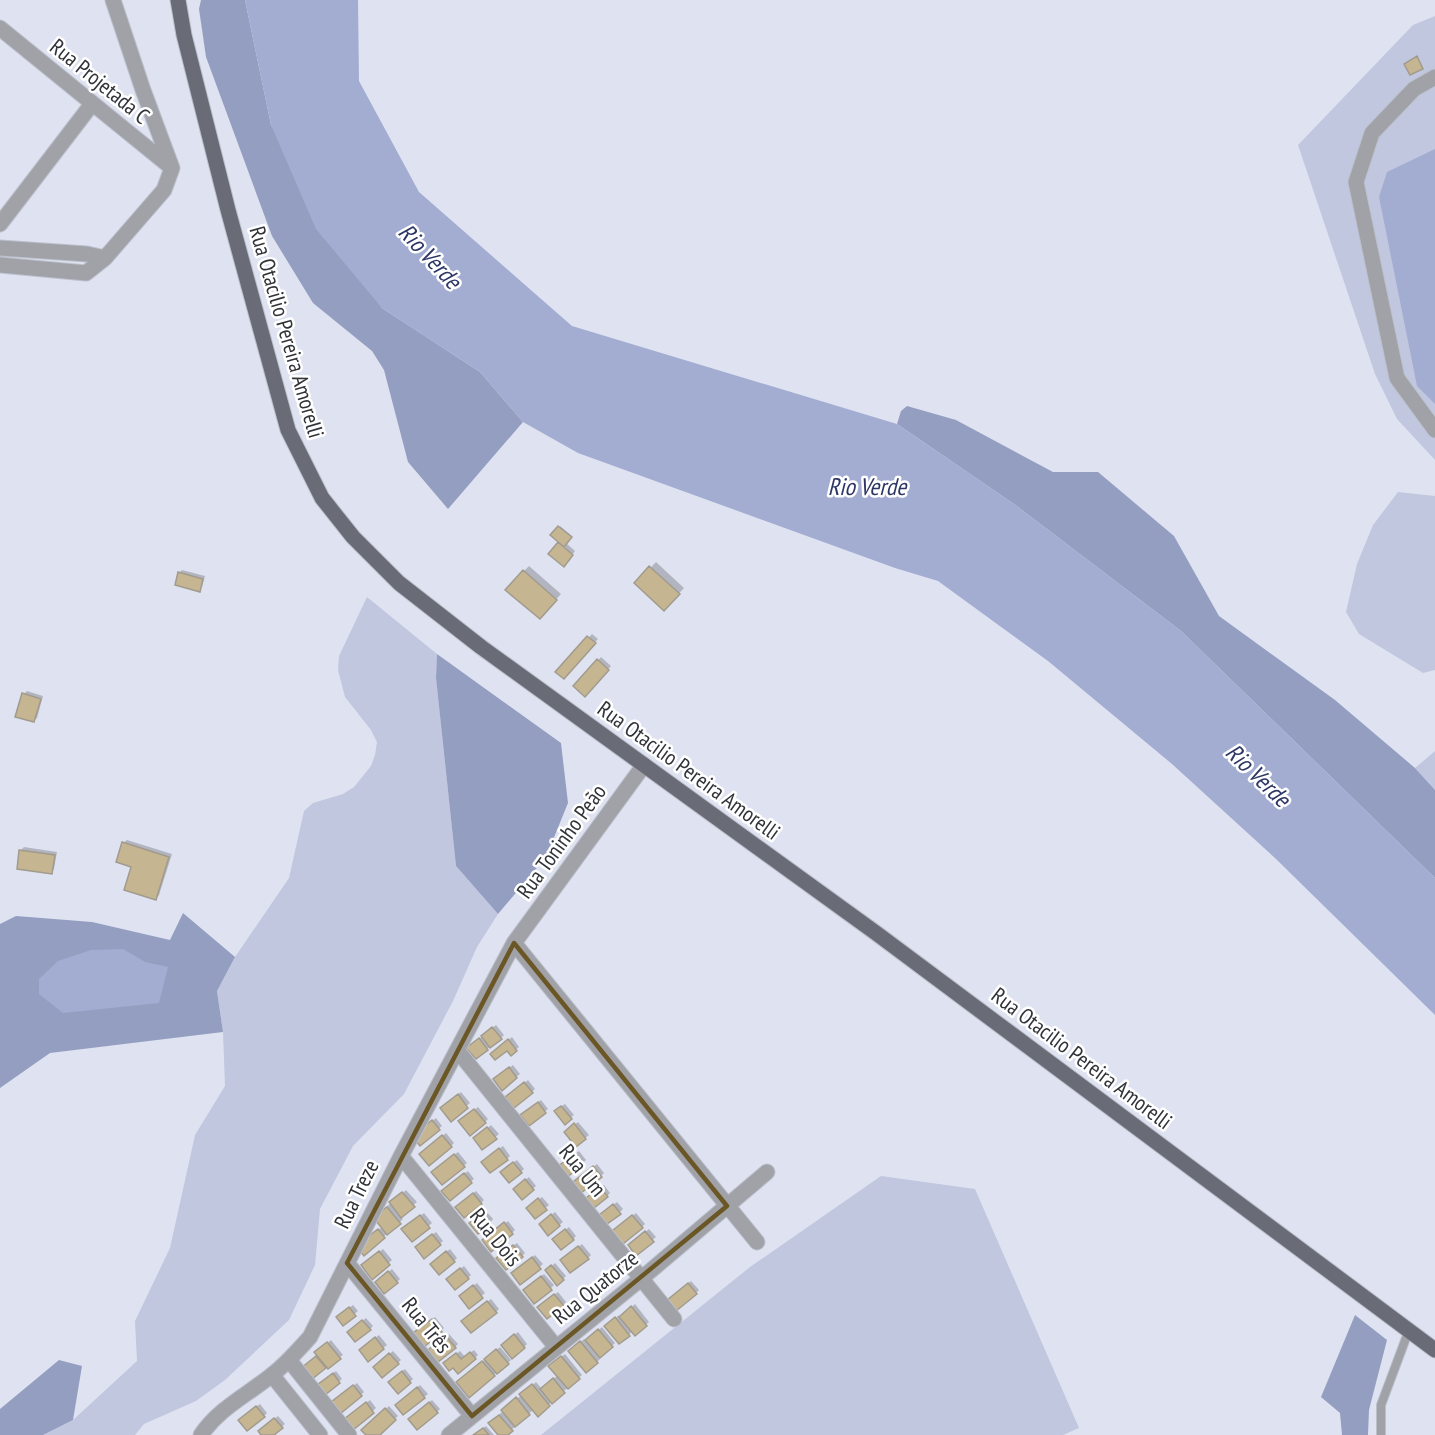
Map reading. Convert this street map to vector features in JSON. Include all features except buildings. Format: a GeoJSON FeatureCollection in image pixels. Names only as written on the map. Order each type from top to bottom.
{"type":"FeatureCollection","features":[{"type":"Feature","properties":{"kind":"main road","name":"Rua Otacilio Pereira Amorelli"},"geometry":{"type":"LineString","coordinates":[[167,0],[184,35]]}},
{"type":"Feature","properties":{"kind":"main road","name":"Rua Otacilio Pereira Amorelli"},"geometry":{"type":"LineString","coordinates":[[178,0],[184,35],[228,210],[288,430],[322,498],[353,537],[399,583],[481,646],[876,933],[1435,1350]]}},
{"type":"Feature","properties":{"kind":"street"},"geometry":{"type":"LineString","coordinates":[[0,266],[86,273],[105,258],[164,190],[172,168],[142,90],[113,0]]}},
{"type":"Feature","properties":{"kind":"street","name":"Rua Projetada C"},"geometry":{"type":"LineString","coordinates":[[2,33],[172,168]]}},
{"type":"Feature","properties":{"kind":"street"},"geometry":{"type":"LineString","coordinates":[[1435,77],[1414,89],[1372,133],[1356,182],[1397,378],[1435,430]]}},
{"type":"Feature","properties":{"kind":"street"},"geometry":{"type":"LineString","coordinates":[[0,224],[92,105]]}},
{"type":"Feature","properties":{"kind":"street"},"geometry":{"type":"LineString","coordinates":[[0,248],[87,254],[105,258]]}},
{"type":"Feature","properties":{"kind":"street","name":"Rua Toninho Peão"},"geometry":{"type":"LineString","coordinates":[[514,943],[644,765]]}},
{"type":"Feature","properties":{"kind":"street"},"geometry":{"type":"LineString","coordinates":[[514,943],[757,1242]]}},
{"type":"Feature","properties":{"kind":"street","name":"Rua Treze"},"geometry":{"type":"LineString","coordinates":[[201,1435],[234,1401],[272,1375],[310,1337],[400,1156],[514,943]]}},
{"type":"Feature","properties":{"kind":"street","name":"Rua Um"},"geometry":{"type":"LineString","coordinates":[[457,1050],[674,1319]]}},
{"type":"Feature","properties":{"kind":"street","name":"Rua Dois"},"geometry":{"type":"LineString","coordinates":[[400,1156],[556,1347]]}},
{"type":"Feature","properties":{"kind":"street","name":"Rua Quatorze"},"geometry":{"type":"LineString","coordinates":[[449,1435],[642,1278],[767,1172]]}},
{"type":"Feature","properties":{"kind":"street","name":"Rua Três"},"geometry":{"type":"LineString","coordinates":[[347,1263],[472,1416]]}},
{"type":"Feature","properties":{"kind":"street"},"geometry":{"type":"LineString","coordinates":[[289,1360],[348,1435]]}},
{"type":"Feature","properties":{"kind":"street"},"geometry":{"type":"LineString","coordinates":[[272,1375],[320,1435]]}},
{"type":"Feature","properties":{"kind":"lane"},"geometry":{"type":"LineString","coordinates":[[1381,1435],[1381,1405],[1409,1329]]}},
{"type":"Feature","properties":{"kind":"highlighted area"},"geometry":{"type":"Polygon","coordinates":[[[514,943],[727,1206],[472,1416],[347,1263],[514,943]]]}},
{"type":"Feature","properties":{"kind":"shaded area"},"geometry":{"type":"Polygon","coordinates":[[[201,0],[245,0],[271,125],[382,308],[480,372],[523,422],[448,509],[408,462],[384,370],[372,351],[313,303],[272,236],[206,57],[199,9],[201,0]]]}},
{"type":"Feature","properties":{"kind":"shaded area"},"geometry":{"type":"Polygon","coordinates":[[[1435,16],[1435,460],[1397,419],[1375,374],[1298,145],[1413,25],[1435,16]]]}},
{"type":"Feature","properties":{"kind":"shaded area"},"geometry":{"type":"Polygon","coordinates":[[[907,406],[956,420],[1053,472],[1098,472],[1174,536],[1219,616],[1335,700],[1415,768],[1435,790],[1435,878],[1181,631],[1014,504],[897,424],[901,411],[907,406]]]}},
{"type":"Feature","properties":{"kind":"shaded area"},"geometry":{"type":"Polygon","coordinates":[[[1398,492],[1435,496],[1435,670],[1423,673],[1359,634],[1346,612],[1357,564],[1373,525],[1398,492]]]}},
{"type":"Feature","properties":{"kind":"shaded area"},"geometry":{"type":"Polygon","coordinates":[[[367,597],[437,654],[436,678],[456,866],[498,914],[477,947],[453,1001],[404,1094],[353,1146],[320,1209],[315,1265],[289,1320],[225,1380],[196,1401],[144,1424],[135,1435],[43,1435],[73,1420],[137,1361],[135,1321],[170,1248],[195,1135],[225,1086],[223,1032],[217,991],[235,957],[289,878],[304,811],[313,803],[343,794],[354,787],[371,766],[377,742],[371,730],[345,697],[338,670],[339,656],[367,597]]]}},
{"type":"Feature","properties":{"kind":"shaded area"},"geometry":{"type":"Polygon","coordinates":[[[437,654],[561,743],[568,803],[546,857],[498,914],[456,866],[436,678],[437,654]]]}},
{"type":"Feature","properties":{"kind":"shaded area"},"geometry":{"type":"Polygon","coordinates":[[[1435,751],[1435,790],[1415,768],[1435,751]]]}},
{"type":"Feature","properties":{"kind":"shaded area"},"geometry":{"type":"Polygon","coordinates":[[[183,913],[235,957],[217,991],[223,1032],[50,1053],[0,1088],[0,924],[16,916],[92,922],[170,940],[183,913]]]}},
{"type":"Feature","properties":{"kind":"shaded area"},"geometry":{"type":"Polygon","coordinates":[[[881,1176],[975,1189],[1079,1428],[1063,1435],[541,1435],[750,1267],[881,1176]]]}},
{"type":"Feature","properties":{"kind":"shaded area"},"geometry":{"type":"Polygon","coordinates":[[[1355,1315],[1387,1340],[1369,1410],[1368,1435],[1342,1435],[1340,1413],[1321,1397],[1355,1315]]]}},
{"type":"Feature","properties":{"kind":"shaded area"},"geometry":{"type":"Polygon","coordinates":[[[59,1360],[82,1366],[73,1420],[43,1435],[0,1435],[0,1409],[59,1360]]]}},
{"type":"Feature","properties":{"kind":"water","name":"Rio Verde"},"geometry":{"type":"Polygon","coordinates":[[[245,0],[358,0],[359,81],[419,192],[572,326],[897,424],[1014,504],[1181,631],[1435,878],[1435,1015],[1276,859],[1172,764],[1048,661],[938,581],[895,568],[578,453],[523,422],[480,372],[382,308],[316,229],[271,125],[245,0]]]}},
{"type":"Feature","properties":{"kind":"water"},"geometry":{"type":"Polygon","coordinates":[[[1435,149],[1435,404],[1417,386],[1379,197],[1387,172],[1435,149]]]}},
{"type":"Feature","properties":{"kind":"water"},"geometry":{"type":"Polygon","coordinates":[[[123,949],[145,962],[168,967],[159,1003],[63,1013],[39,994],[39,979],[58,961],[91,950],[123,949]]]}}]}
